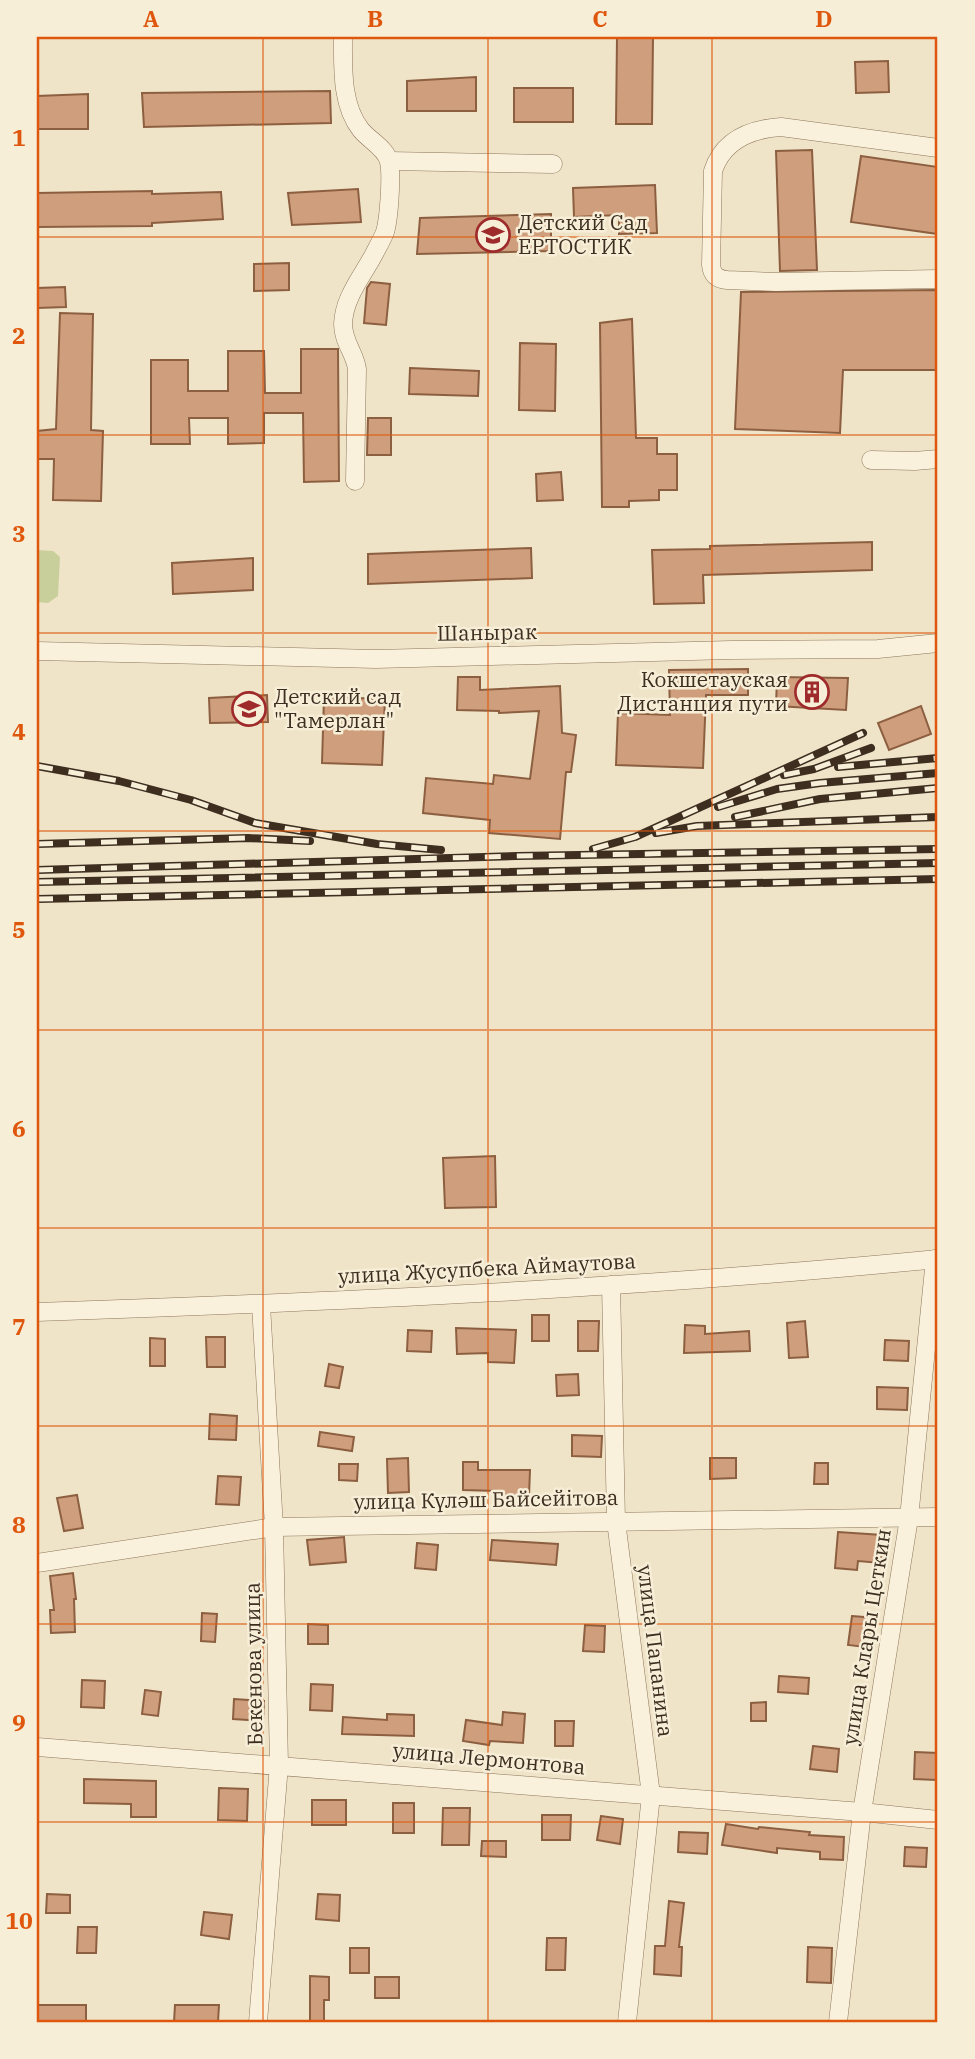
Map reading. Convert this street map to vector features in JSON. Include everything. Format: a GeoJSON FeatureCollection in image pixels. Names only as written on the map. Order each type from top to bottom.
{"type":"FeatureCollection","features":[{"type":"Feature","properties":{"kind":"street"},"geometry":{"type":"LineString","coordinates":[[343,37],[344,78],[350,110],[360,129],[381,149],[389,161],[385,231],[346,302],[343,324],[345,341],[358,369],[355,481]]}},
{"type":"Feature","properties":{"kind":"street"},"geometry":{"type":"LineString","coordinates":[[938,148],[780,127],[763,128],[744,135],[727,145],[717,157],[713,171],[711,265],[714,275],[720,279],[776,282],[938,279]]}},
{"type":"Feature","properties":{"kind":"street"},"geometry":{"type":"LineString","coordinates":[[389,161],[553,164]]}},
{"type":"Feature","properties":{"kind":"street"},"geometry":{"type":"LineString","coordinates":[[872,460],[938,459]]}},
{"type":"Feature","properties":{"kind":"street","name":"Шанырак"},"geometry":{"type":"LineString","coordinates":[[37,651],[376,659],[878,649],[938,643]]}},
{"type":"Feature","properties":{"kind":"street","name":"улица Жусупбека Аймаутова"},"geometry":{"type":"LineString","coordinates":[[37,1312],[261,1305],[611,1285],[936,1259]]}},
{"type":"Feature","properties":{"kind":"street","name":"улица Клары Цеткин"},"geometry":{"type":"LineString","coordinates":[[838,2022],[862,1812],[909,1518],[936,1259]]}},
{"type":"Feature","properties":{"kind":"street","name":"улица Папанина"},"geometry":{"type":"LineString","coordinates":[[611,1285],[616,1521],[651,1795],[627,2022]]}},
{"type":"Feature","properties":{"kind":"street","name":"Бекенова улица"},"geometry":{"type":"LineString","coordinates":[[258,2022],[279,1765],[274,1527],[261,1305]]}},
{"type":"Feature","properties":{"kind":"street","name":"улица Күләш Байсейітова"},"geometry":{"type":"LineString","coordinates":[[37,1563],[274,1527],[938,1517]]}},
{"type":"Feature","properties":{"kind":"street","name":"улица Лермонтова"},"geometry":{"type":"LineString","coordinates":[[37,1747],[938,1820]]}},
{"type":"Feature","properties":{"kind":"green space"},"geometry":{"type":"Polygon","coordinates":[[[37,550],[53,551],[60,557],[58,596],[48,603],[37,602],[37,550]]]}},
{"type":"Feature","properties":{"kind":"building"},"geometry":{"type":"Polygon","coordinates":[[[617,37],[653,37],[652,124],[616,124],[617,37]]]}},
{"type":"Feature","properties":{"kind":"building"},"geometry":{"type":"Polygon","coordinates":[[[888,61],[889,92],[856,93],[855,62],[888,61]]]}},
{"type":"Feature","properties":{"kind":"building"},"geometry":{"type":"Polygon","coordinates":[[[476,77],[476,111],[407,111],[407,81],[476,77]]]}},
{"type":"Feature","properties":{"kind":"building"},"geometry":{"type":"Polygon","coordinates":[[[514,88],[573,88],[573,122],[514,122],[514,88]]]}},
{"type":"Feature","properties":{"kind":"building"},"geometry":{"type":"Polygon","coordinates":[[[330,91],[331,123],[144,127],[142,93],[330,91]]]}},
{"type":"Feature","properties":{"kind":"building"},"geometry":{"type":"Polygon","coordinates":[[[88,94],[88,129],[37,129],[37,96],[88,94]]]}},
{"type":"Feature","properties":{"kind":"building"},"geometry":{"type":"Polygon","coordinates":[[[812,150],[817,270],[780,271],[776,151],[812,150]]]}},
{"type":"Feature","properties":{"kind":"building"},"geometry":{"type":"Polygon","coordinates":[[[861,156],[938,167],[938,234],[851,222],[861,156]]]}},
{"type":"Feature","properties":{"kind":"building"},"geometry":{"type":"Polygon","coordinates":[[[655,185],[657,233],[619,234],[619,215],[574,217],[573,188],[655,185]]]}},
{"type":"Feature","properties":{"kind":"building"},"geometry":{"type":"Polygon","coordinates":[[[358,189],[361,222],[292,225],[288,193],[358,189]]]}},
{"type":"Feature","properties":{"kind":"building"},"geometry":{"type":"Polygon","coordinates":[[[152,191],[152,194],[221,192],[223,219],[152,223],[152,226],[37,227],[37,193],[152,191]]]}},
{"type":"Feature","properties":{"kind":"building"},"geometry":{"type":"Polygon","coordinates":[[[551,214],[551,251],[417,254],[420,218],[551,214]]]}},
{"type":"Feature","properties":{"kind":"building"},"geometry":{"type":"Polygon","coordinates":[[[289,263],[289,290],[254,291],[254,264],[289,263]]]}},
{"type":"Feature","properties":{"kind":"building"},"geometry":{"type":"Polygon","coordinates":[[[371,282],[390,284],[386,325],[364,323],[367,288],[371,282]]]}},
{"type":"Feature","properties":{"kind":"building"},"geometry":{"type":"Polygon","coordinates":[[[65,287],[66,307],[37,308],[37,288],[65,287]]]}},
{"type":"Feature","properties":{"kind":"building"},"geometry":{"type":"Polygon","coordinates":[[[938,290],[938,370],[843,370],[840,433],[735,429],[741,292],[938,290]]]}},
{"type":"Feature","properties":{"kind":"building"},"geometry":{"type":"Polygon","coordinates":[[[60,313],[93,314],[91,430],[103,431],[101,501],[53,500],[54,459],[37,459],[37,431],[56,429],[60,313]]]}},
{"type":"Feature","properties":{"kind":"building"},"geometry":{"type":"Polygon","coordinates":[[[632,319],[636,438],[657,438],[657,454],[677,454],[677,490],[659,490],[659,500],[629,501],[629,507],[602,507],[600,323],[632,319]]]}},
{"type":"Feature","properties":{"kind":"building"},"geometry":{"type":"Polygon","coordinates":[[[520,343],[556,344],[555,411],[519,410],[520,343]]]}},
{"type":"Feature","properties":{"kind":"building"},"geometry":{"type":"Polygon","coordinates":[[[301,349],[338,349],[339,481],[304,482],[303,413],[264,413],[264,443],[228,444],[228,418],[189,418],[190,444],[151,444],[151,360],[188,360],[188,391],[228,391],[228,351],[264,351],[265,393],[301,393],[301,349]]]}},
{"type":"Feature","properties":{"kind":"building"},"geometry":{"type":"Polygon","coordinates":[[[410,368],[479,371],[478,396],[409,394],[410,368]]]}},
{"type":"Feature","properties":{"kind":"building"},"geometry":{"type":"Polygon","coordinates":[[[368,418],[391,418],[391,455],[367,455],[368,418]]]}},
{"type":"Feature","properties":{"kind":"building"},"geometry":{"type":"Polygon","coordinates":[[[561,472],[563,500],[537,501],[536,474],[561,472]]]}},
{"type":"Feature","properties":{"kind":"building"},"geometry":{"type":"Polygon","coordinates":[[[872,542],[872,570],[703,575],[704,603],[654,604],[652,550],[872,542]]]}},
{"type":"Feature","properties":{"kind":"building"},"geometry":{"type":"Polygon","coordinates":[[[531,548],[532,578],[368,584],[368,554],[531,548]]]}},
{"type":"Feature","properties":{"kind":"building"},"geometry":{"type":"Polygon","coordinates":[[[253,558],[253,590],[173,594],[172,563],[253,558]]]}},
{"type":"Feature","properties":{"kind":"building"},"geometry":{"type":"Polygon","coordinates":[[[748,669],[748,695],[706,695],[703,768],[616,765],[618,713],[670,715],[669,670],[748,669]]]}},
{"type":"Feature","properties":{"kind":"building"},"geometry":{"type":"Polygon","coordinates":[[[458,677],[480,677],[480,690],[560,686],[562,733],[576,735],[571,772],[566,772],[560,839],[489,833],[490,820],[423,813],[426,778],[493,784],[494,775],[530,779],[539,711],[499,713],[457,710],[458,677]]]}},
{"type":"Feature","properties":{"kind":"building","name":"Кокшетауская Дистанция пути"},"geometry":{"type":"Polygon","coordinates":[[[777,677],[848,678],[846,710],[776,706],[777,677]]]}},
{"type":"Feature","properties":{"kind":"building"},"geometry":{"type":"Polygon","coordinates":[[[267,695],[268,722],[210,723],[209,698],[267,695]]]}},
{"type":"Feature","properties":{"kind":"building"},"geometry":{"type":"Polygon","coordinates":[[[324,697],[385,699],[382,765],[322,763],[324,697]]]}},
{"type":"Feature","properties":{"kind":"building"},"geometry":{"type":"Polygon","coordinates":[[[921,706],[931,734],[889,750],[878,723],[921,706]]]}},
{"type":"Feature","properties":{"kind":"building"},"geometry":{"type":"Polygon","coordinates":[[[495,1156],[496,1207],[445,1208],[443,1158],[495,1156]]]}},
{"type":"Feature","properties":{"kind":"building"},"geometry":{"type":"Polygon","coordinates":[[[532,1315],[549,1315],[549,1341],[532,1341],[532,1315]]]}},
{"type":"Feature","properties":{"kind":"building"},"geometry":{"type":"Polygon","coordinates":[[[578,1321],[599,1321],[598,1351],[578,1351],[578,1321]]]}},
{"type":"Feature","properties":{"kind":"building"},"geometry":{"type":"Polygon","coordinates":[[[805,1321],[808,1357],[789,1358],[787,1323],[805,1321]]]}},
{"type":"Feature","properties":{"kind":"building"},"geometry":{"type":"Polygon","coordinates":[[[685,1325],[705,1326],[705,1334],[749,1331],[750,1351],[684,1353],[685,1325]]]}},
{"type":"Feature","properties":{"kind":"building"},"geometry":{"type":"Polygon","coordinates":[[[456,1328],[516,1330],[514,1363],[488,1362],[488,1353],[457,1354],[456,1328]]]}},
{"type":"Feature","properties":{"kind":"building"},"geometry":{"type":"Polygon","coordinates":[[[408,1330],[432,1331],[431,1352],[407,1351],[408,1330]]]}},
{"type":"Feature","properties":{"kind":"building"},"geometry":{"type":"Polygon","coordinates":[[[206,1337],[225,1337],[225,1367],[207,1367],[206,1337]]]}},
{"type":"Feature","properties":{"kind":"building"},"geometry":{"type":"Polygon","coordinates":[[[150,1338],[165,1339],[165,1366],[150,1366],[150,1338]]]}},
{"type":"Feature","properties":{"kind":"building"},"geometry":{"type":"Polygon","coordinates":[[[885,1340],[909,1341],[908,1361],[884,1360],[885,1340]]]}},
{"type":"Feature","properties":{"kind":"building"},"geometry":{"type":"Polygon","coordinates":[[[329,1364],[343,1367],[339,1388],[325,1386],[329,1364]]]}},
{"type":"Feature","properties":{"kind":"building"},"geometry":{"type":"Polygon","coordinates":[[[578,1374],[579,1395],[557,1396],[556,1375],[578,1374]]]}},
{"type":"Feature","properties":{"kind":"building"},"geometry":{"type":"Polygon","coordinates":[[[877,1387],[908,1388],[907,1410],[877,1409],[877,1387]]]}},
{"type":"Feature","properties":{"kind":"building"},"geometry":{"type":"Polygon","coordinates":[[[210,1414],[237,1416],[236,1440],[209,1439],[210,1414]]]}},
{"type":"Feature","properties":{"kind":"building"},"geometry":{"type":"Polygon","coordinates":[[[320,1432],[354,1437],[352,1451],[318,1446],[320,1432]]]}},
{"type":"Feature","properties":{"kind":"building"},"geometry":{"type":"Polygon","coordinates":[[[572,1435],[602,1436],[601,1457],[572,1456],[572,1435]]]}},
{"type":"Feature","properties":{"kind":"building"},"geometry":{"type":"Polygon","coordinates":[[[408,1458],[409,1492],[388,1493],[387,1459],[408,1458]]]}},
{"type":"Feature","properties":{"kind":"building"},"geometry":{"type":"Polygon","coordinates":[[[710,1458],[736,1458],[736,1478],[710,1479],[710,1458]]]}},
{"type":"Feature","properties":{"kind":"building"},"geometry":{"type":"Polygon","coordinates":[[[463,1462],[478,1462],[478,1470],[530,1470],[529,1496],[463,1490],[463,1462]]]}},
{"type":"Feature","properties":{"kind":"building"},"geometry":{"type":"Polygon","coordinates":[[[815,1463],[828,1463],[828,1484],[814,1484],[815,1463]]]}},
{"type":"Feature","properties":{"kind":"building"},"geometry":{"type":"Polygon","coordinates":[[[339,1464],[358,1464],[357,1481],[339,1480],[339,1464]]]}},
{"type":"Feature","properties":{"kind":"building"},"geometry":{"type":"Polygon","coordinates":[[[218,1476],[241,1477],[239,1505],[216,1504],[218,1476]]]}},
{"type":"Feature","properties":{"kind":"building"},"geometry":{"type":"Polygon","coordinates":[[[77,1495],[83,1528],[64,1531],[57,1498],[77,1495]]]}},
{"type":"Feature","properties":{"kind":"building"},"geometry":{"type":"Polygon","coordinates":[[[838,1532],[882,1535],[881,1563],[858,1561],[857,1570],[835,1568],[838,1532]]]}},
{"type":"Feature","properties":{"kind":"building"},"geometry":{"type":"Polygon","coordinates":[[[344,1537],[346,1562],[310,1565],[307,1540],[344,1537]]]}},
{"type":"Feature","properties":{"kind":"building"},"geometry":{"type":"Polygon","coordinates":[[[492,1540],[558,1544],[556,1565],[490,1560],[492,1540]]]}},
{"type":"Feature","properties":{"kind":"building"},"geometry":{"type":"Polygon","coordinates":[[[417,1543],[438,1545],[436,1570],[415,1568],[417,1543]]]}},
{"type":"Feature","properties":{"kind":"building"},"geometry":{"type":"Polygon","coordinates":[[[73,1573],[76,1599],[75,1632],[51,1633],[50,1610],[54,1610],[50,1576],[73,1573]]]}},
{"type":"Feature","properties":{"kind":"building"},"geometry":{"type":"Polygon","coordinates":[[[202,1613],[217,1614],[215,1642],[201,1641],[202,1613]]]}},
{"type":"Feature","properties":{"kind":"building"},"geometry":{"type":"Polygon","coordinates":[[[852,1616],[876,1618],[873,1648],[848,1645],[852,1616]]]}},
{"type":"Feature","properties":{"kind":"building"},"geometry":{"type":"Polygon","coordinates":[[[308,1624],[328,1625],[328,1644],[308,1644],[308,1624]]]}},
{"type":"Feature","properties":{"kind":"building"},"geometry":{"type":"Polygon","coordinates":[[[585,1625],[605,1626],[604,1652],[583,1651],[585,1625]]]}},
{"type":"Feature","properties":{"kind":"building"},"geometry":{"type":"Polygon","coordinates":[[[779,1676],[809,1678],[808,1694],[778,1692],[779,1676]]]}},
{"type":"Feature","properties":{"kind":"building"},"geometry":{"type":"Polygon","coordinates":[[[82,1680],[105,1681],[104,1708],[81,1707],[82,1680]]]}},
{"type":"Feature","properties":{"kind":"building"},"geometry":{"type":"Polygon","coordinates":[[[311,1684],[333,1685],[332,1711],[310,1710],[311,1684]]]}},
{"type":"Feature","properties":{"kind":"building"},"geometry":{"type":"Polygon","coordinates":[[[145,1690],[161,1692],[158,1716],[142,1714],[145,1690]]]}},
{"type":"Feature","properties":{"kind":"building"},"geometry":{"type":"Polygon","coordinates":[[[234,1699],[264,1701],[263,1721],[233,1719],[234,1699]]]}},
{"type":"Feature","properties":{"kind":"building"},"geometry":{"type":"Polygon","coordinates":[[[766,1702],[766,1721],[751,1721],[751,1703],[766,1702]]]}},
{"type":"Feature","properties":{"kind":"building"},"geometry":{"type":"Polygon","coordinates":[[[503,1712],[525,1714],[523,1743],[490,1741],[489,1745],[463,1741],[466,1720],[502,1725],[503,1712]]]}},
{"type":"Feature","properties":{"kind":"building"},"geometry":{"type":"Polygon","coordinates":[[[387,1714],[414,1715],[414,1736],[342,1734],[343,1717],[387,1720],[387,1714]]]}},
{"type":"Feature","properties":{"kind":"building"},"geometry":{"type":"Polygon","coordinates":[[[555,1721],[574,1721],[573,1746],[555,1746],[555,1721]]]}},
{"type":"Feature","properties":{"kind":"building"},"geometry":{"type":"Polygon","coordinates":[[[813,1746],[839,1749],[837,1772],[810,1769],[813,1746]]]}},
{"type":"Feature","properties":{"kind":"building"},"geometry":{"type":"Polygon","coordinates":[[[915,1752],[938,1753],[937,1780],[914,1779],[915,1752]]]}},
{"type":"Feature","properties":{"kind":"building"},"geometry":{"type":"Polygon","coordinates":[[[84,1779],[156,1781],[156,1817],[131,1817],[131,1804],[84,1803],[84,1779]]]}},
{"type":"Feature","properties":{"kind":"building"},"geometry":{"type":"Polygon","coordinates":[[[219,1788],[248,1789],[247,1821],[218,1820],[219,1788]]]}},
{"type":"Feature","properties":{"kind":"building"},"geometry":{"type":"Polygon","coordinates":[[[312,1800],[346,1800],[346,1825],[312,1825],[312,1800]]]}},
{"type":"Feature","properties":{"kind":"building"},"geometry":{"type":"Polygon","coordinates":[[[393,1803],[414,1803],[414,1833],[393,1833],[393,1803]]]}},
{"type":"Feature","properties":{"kind":"building"},"geometry":{"type":"Polygon","coordinates":[[[443,1808],[470,1808],[469,1845],[442,1845],[443,1808]]]}},
{"type":"Feature","properties":{"kind":"building"},"geometry":{"type":"Polygon","coordinates":[[[542,1815],[571,1815],[570,1840],[542,1840],[542,1815]]]}},
{"type":"Feature","properties":{"kind":"building"},"geometry":{"type":"Polygon","coordinates":[[[601,1816],[623,1819],[620,1844],[597,1840],[601,1816]]]}},
{"type":"Feature","properties":{"kind":"building"},"geometry":{"type":"Polygon","coordinates":[[[726,1824],[844,1837],[843,1860],[820,1859],[820,1852],[777,1848],[777,1853],[722,1845],[726,1824]]]}},
{"type":"Feature","properties":{"kind":"building"},"geometry":{"type":"Polygon","coordinates":[[[679,1832],[708,1833],[707,1854],[678,1852],[679,1832]]]}},
{"type":"Feature","properties":{"kind":"building"},"geometry":{"type":"Polygon","coordinates":[[[482,1841],[506,1841],[506,1857],[481,1856],[482,1841]]]}},
{"type":"Feature","properties":{"kind":"building"},"geometry":{"type":"Polygon","coordinates":[[[905,1847],[927,1848],[926,1867],[904,1866],[905,1847]]]}},
{"type":"Feature","properties":{"kind":"building"},"geometry":{"type":"Polygon","coordinates":[[[47,1894],[70,1895],[70,1913],[46,1913],[47,1894]]]}},
{"type":"Feature","properties":{"kind":"building"},"geometry":{"type":"Polygon","coordinates":[[[318,1894],[340,1895],[339,1921],[316,1919],[318,1894]]]}},
{"type":"Feature","properties":{"kind":"building"},"geometry":{"type":"Polygon","coordinates":[[[669,1901],[684,1903],[679,1947],[682,1947],[681,1976],[654,1974],[655,1946],[665,1946],[669,1901]]]}},
{"type":"Feature","properties":{"kind":"building"},"geometry":{"type":"Polygon","coordinates":[[[204,1912],[232,1915],[229,1939],[201,1935],[204,1912]]]}},
{"type":"Feature","properties":{"kind":"building"},"geometry":{"type":"Polygon","coordinates":[[[78,1927],[97,1927],[96,1953],[77,1953],[78,1927]]]}},
{"type":"Feature","properties":{"kind":"building"},"geometry":{"type":"Polygon","coordinates":[[[547,1938],[566,1938],[565,1970],[546,1970],[547,1938]]]}},
{"type":"Feature","properties":{"kind":"building"},"geometry":{"type":"Polygon","coordinates":[[[808,1947],[832,1948],[831,1983],[807,1982],[808,1947]]]}},
{"type":"Feature","properties":{"kind":"building"},"geometry":{"type":"Polygon","coordinates":[[[350,1948],[369,1948],[369,1973],[350,1973],[350,1948]]]}},
{"type":"Feature","properties":{"kind":"building"},"geometry":{"type":"Polygon","coordinates":[[[310,1976],[329,1977],[329,2000],[324,2000],[324,2022],[310,2022],[310,1976]]]}},
{"type":"Feature","properties":{"kind":"building"},"geometry":{"type":"Polygon","coordinates":[[[375,1977],[399,1977],[399,1998],[375,1998],[375,1977]]]}},
{"type":"Feature","properties":{"kind":"building"},"geometry":{"type":"Polygon","coordinates":[[[37,2005],[86,2005],[86,2022],[37,2022],[37,2005]]]}},
{"type":"Feature","properties":{"kind":"building"},"geometry":{"type":"Polygon","coordinates":[[[175,2005],[219,2005],[218,2022],[174,2022],[175,2005]]]}},
{"type":"Feature","properties":{"kind":"railway"},"geometry":{"type":"LineString","coordinates":[[593,849],[635,837],[863,733]]}},
{"type":"Feature","properties":{"kind":"railway"},"geometry":{"type":"LineString","coordinates":[[784,775],[814,769],[871,748]]}},
{"type":"Feature","properties":{"kind":"railway"},"geometry":{"type":"LineString","coordinates":[[838,767],[938,758]]}},
{"type":"Feature","properties":{"kind":"railway"},"geometry":{"type":"LineString","coordinates":[[37,766],[119,781],[191,800],[255,823],[377,844],[441,850]]}},
{"type":"Feature","properties":{"kind":"railway"},"geometry":{"type":"LineString","coordinates":[[718,807],[777,789],[938,773]]}},
{"type":"Feature","properties":{"kind":"railway"},"geometry":{"type":"LineString","coordinates":[[735,817],[820,799],[938,788]]}},
{"type":"Feature","properties":{"kind":"railway"},"geometry":{"type":"LineString","coordinates":[[656,833],[697,826],[938,817]]}},
{"type":"Feature","properties":{"kind":"railway"},"geometry":{"type":"LineString","coordinates":[[37,844],[248,838],[310,841]]}},
{"type":"Feature","properties":{"kind":"railway"},"geometry":{"type":"LineString","coordinates":[[37,870],[517,856],[938,849]]}},
{"type":"Feature","properties":{"kind":"railway"},"geometry":{"type":"LineString","coordinates":[[37,882],[938,863]]}},
{"type":"Feature","properties":{"kind":"railway"},"geometry":{"type":"LineString","coordinates":[[37,899],[938,879]]}},
{"type":"Feature","properties":{"kind":"place","name":"Детский Сад ЕРТОСТИК"},"geometry":{"type":"Point","coordinates":[493,235]}},
{"type":"Feature","properties":{"kind":"place","name":"Кокшетауская Дистанция пути"},"geometry":{"type":"Point","coordinates":[812,692]}},
{"type":"Feature","properties":{"kind":"place","name":"Детский сад \"Тамерлан\""},"geometry":{"type":"Point","coordinates":[249,709]}}]}
